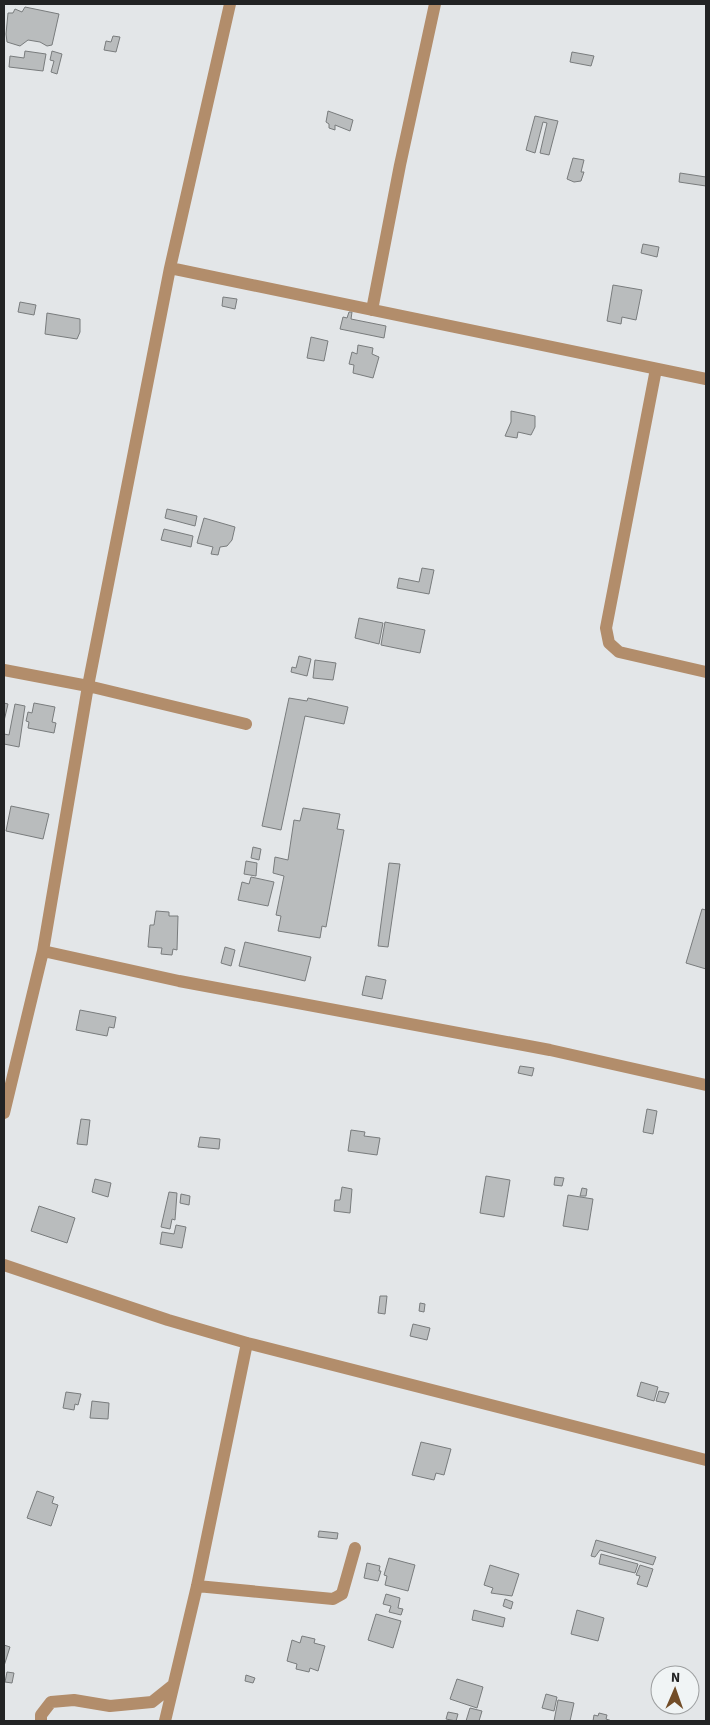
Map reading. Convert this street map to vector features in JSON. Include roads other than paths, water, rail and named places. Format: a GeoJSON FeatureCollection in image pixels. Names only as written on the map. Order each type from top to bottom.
{"type":"FeatureCollection","features":[{"type":"Feature","properties":{"kind":"street"},"geometry":{"type":"LineString","coordinates":[[4,1114],[43,951],[88,686],[170,268],[230,4]]}},
{"type":"Feature","properties":{"kind":"street"},"geometry":{"type":"LineString","coordinates":[[372,310],[400,165],[435,4]]}},
{"type":"Feature","properties":{"kind":"street"},"geometry":{"type":"LineString","coordinates":[[170,268],[706,379]]}},
{"type":"Feature","properties":{"kind":"street"},"geometry":{"type":"LineString","coordinates":[[656,369],[606,628],[609,643],[619,652],[706,672]]}},
{"type":"Feature","properties":{"kind":"street"},"geometry":{"type":"LineString","coordinates":[[4,670],[88,686],[246,724]]}},
{"type":"Feature","properties":{"kind":"street"},"geometry":{"type":"LineString","coordinates":[[43,951],[179,981],[550,1050],[706,1085]]}},
{"type":"Feature","properties":{"kind":"street"},"geometry":{"type":"LineString","coordinates":[[4,1265],[168,1320],[247,1343],[634,1440],[706,1460]]}},
{"type":"Feature","properties":{"kind":"street"},"geometry":{"type":"LineString","coordinates":[[165,1721],[197,1586],[247,1343]]}},
{"type":"Feature","properties":{"kind":"street"},"geometry":{"type":"LineString","coordinates":[[197,1586],[333,1599],[342,1594],[355,1548]]}},
{"type":"Feature","properties":{"kind":"street"},"geometry":{"type":"LineString","coordinates":[[41,1721],[41,1715],[51,1702],[74,1700],[110,1706],[152,1702],[172,1686]]}}]}
